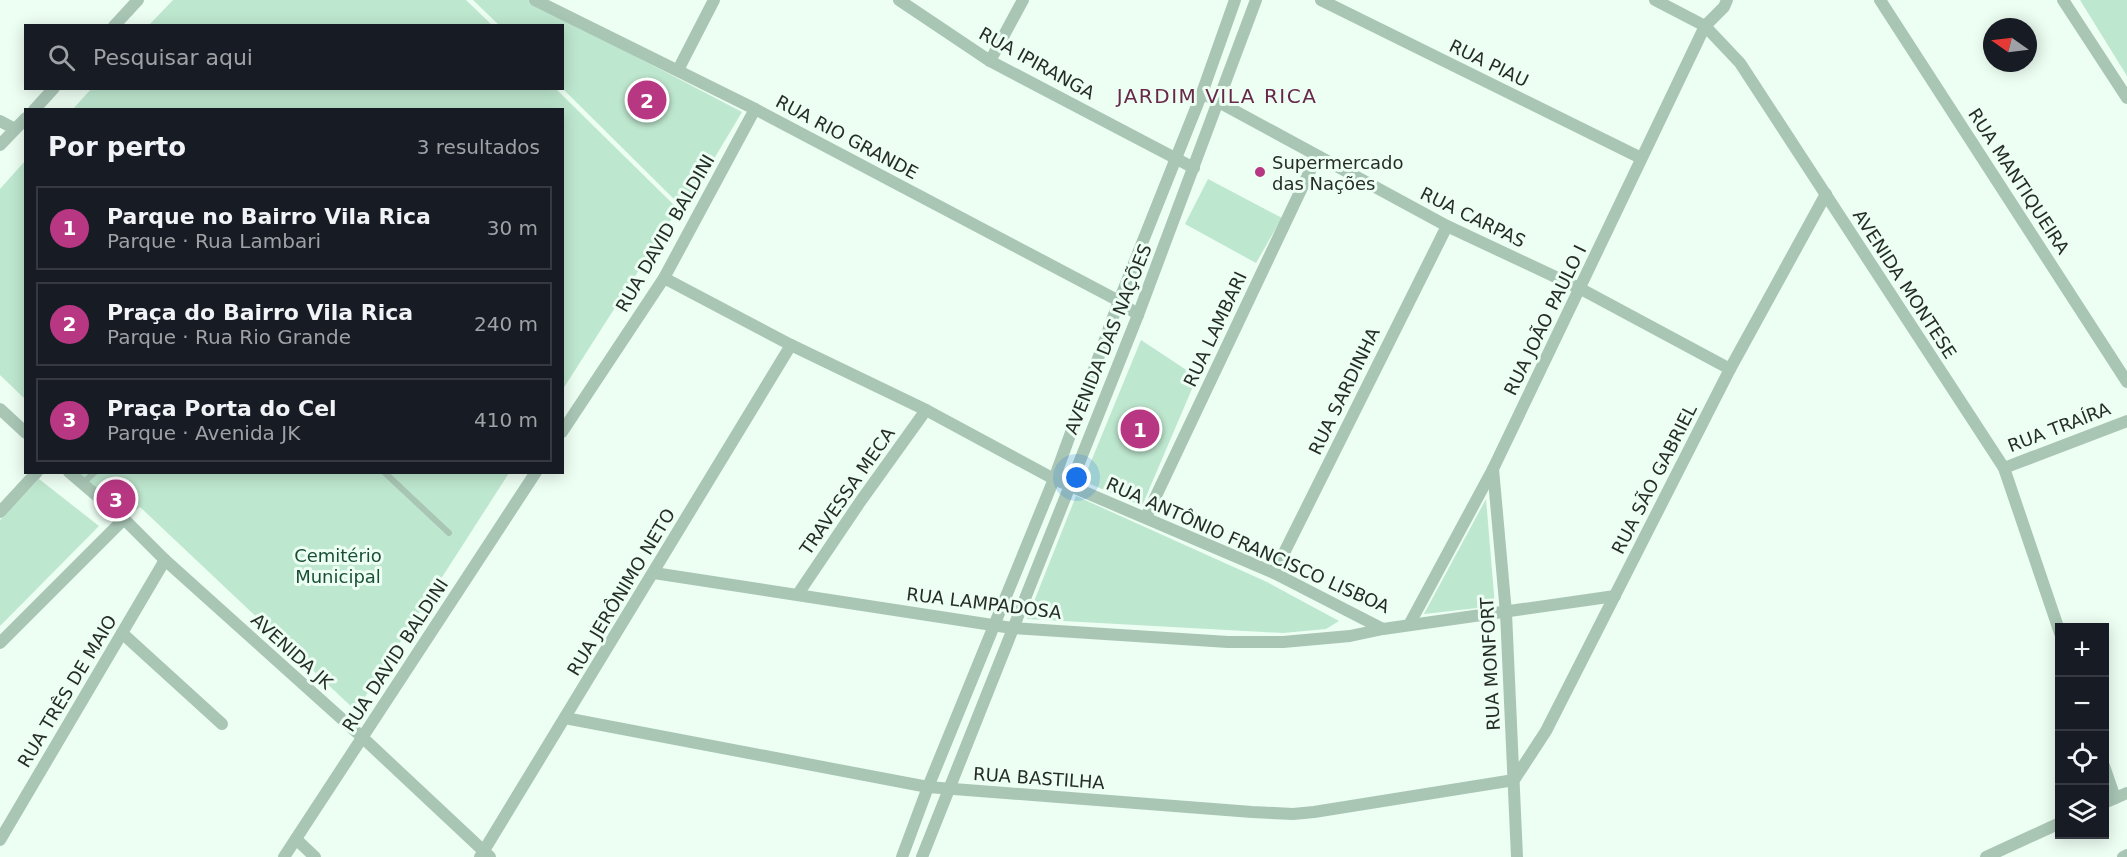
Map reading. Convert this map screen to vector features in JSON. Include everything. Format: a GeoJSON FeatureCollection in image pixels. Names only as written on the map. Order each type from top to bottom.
{"type":"FeatureCollection","features":[{"type":"Feature","properties":{"kind":"street"},"geometry":{"type":"LineString","coordinates":[[116,24],[138,0]]}},
{"type":"Feature","properties":{"kind":"street","name":"RUA RIO GRANDE"},"geometry":{"type":"LineString","coordinates":[[535,0],[755,109],[1119,301],[1138,315]]}},
{"type":"Feature","properties":{"kind":"street"},"geometry":{"type":"LineString","coordinates":[[678,70],[714,0]]}},
{"type":"Feature","properties":{"kind":"street","name":"RUA IPIRANGA"},"geometry":{"type":"LineString","coordinates":[[899,0],[990,61],[1194,168]]}},
{"type":"Feature","properties":{"kind":"street"},"geometry":{"type":"LineString","coordinates":[[990,61],[1023,0]]}},
{"type":"Feature","properties":{"kind":"street","name":"AVENIDA DAS NAÇÕES"},"geometry":{"type":"LineString","coordinates":[[902,857],[1054,479],[1119,301],[1177,158],[1235,0]]}},
{"type":"Feature","properties":{"kind":"street","name":"AVENIDA DAS NAÇÕES"},"geometry":{"type":"LineString","coordinates":[[922,857],[1138,315],[1256,0]]}},
{"type":"Feature","properties":{"kind":"street","name":"RUA PIAU"},"geometry":{"type":"LineString","coordinates":[[1322,0],[1641,158]]}},
{"type":"Feature","properties":{"kind":"street","name":"AVENIDA MONTESE"},"geometry":{"type":"LineString","coordinates":[[1655,0],[1705,26],[1740,63],[2004,468],[2057,623]]}},
{"type":"Feature","properties":{"kind":"street","name":"RUA JOÃO PAULO I"},"geometry":{"type":"LineString","coordinates":[[1409,625],[1493,469],[1705,26],[1725,4],[1736,0]]}},
{"type":"Feature","properties":{"kind":"street","name":"RUA MANTIQUEIRA"},"geometry":{"type":"LineString","coordinates":[[1880,0],[2127,382]]}},
{"type":"Feature","properties":{"kind":"street"},"geometry":{"type":"LineString","coordinates":[[2063,0],[2127,98]]}},
{"type":"Feature","properties":{"kind":"street"},"geometry":{"type":"LineString","coordinates":[[36,108],[52,90]]}},
{"type":"Feature","properties":{"kind":"street","name":"RUA CARPAS"},"geometry":{"type":"LineString","coordinates":[[1202,93],[1447,226],[1581,288],[1730,369]]}},
{"type":"Feature","properties":{"kind":"street","name":"RUA DAVID BALDINI"},"geometry":{"type":"LineString","coordinates":[[564,429],[664,278],[755,109]]}},
{"type":"Feature","properties":{"kind":"street"},"geometry":{"type":"LineString","coordinates":[[0,145],[24,120]]}},
{"type":"Feature","properties":{"kind":"street"},"geometry":{"type":"LineString","coordinates":[[0,121],[15,129]]}},
{"type":"Feature","properties":{"kind":"street","name":"RUA LAMBARI"},"geometry":{"type":"LineString","coordinates":[[1146,517],[1317,156]]}},
{"type":"Feature","properties":{"kind":"street","name":"RUA SÃO GABRIEL"},"geometry":{"type":"LineString","coordinates":[[1514,780],[1546,731],[1730,369],[1826,194]]}},
{"type":"Feature","properties":{"kind":"street","name":"RUA SARDINHA"},"geometry":{"type":"LineString","coordinates":[[1274,573],[1447,226]]}},
{"type":"Feature","properties":{"kind":"street","name":"RUA ANTÔNIO FRANCISCO LISBOA"},"geometry":{"type":"LineString","coordinates":[[664,278],[791,345],[926,410],[1054,479],[1274,573],[1383,629],[1615,596]]}},
{"type":"Feature","properties":{"kind":"street","name":"RUA JERÔNIMO NETO"},"geometry":{"type":"LineString","coordinates":[[484,855],[791,345]]}},
{"type":"Feature","properties":{"kind":"street"},"geometry":{"type":"LineString","coordinates":[[0,409],[24,432]]}},
{"type":"Feature","properties":{"kind":"street","name":"TRAVESSA MECA"},"geometry":{"type":"LineString","coordinates":[[798,594],[926,410]]}},
{"type":"Feature","properties":{"kind":"street","name":"RUA TRAÍRA"},"geometry":{"type":"LineString","coordinates":[[2004,468],[2127,421]]}},
{"type":"Feature","properties":{"kind":"street","name":"RUA MONFORT"},"geometry":{"type":"LineString","coordinates":[[1493,469],[1506,613],[1517,857]]}},
{"type":"Feature","properties":{"kind":"street"},"geometry":{"type":"LineString","coordinates":[[0,512],[35,474]]}},
{"type":"Feature","properties":{"kind":"street","name":"AVENIDA JK"},"geometry":{"type":"LineString","coordinates":[[72,474],[124,519],[165,560],[362,737],[484,855]]}},
{"type":"Feature","properties":{"kind":"street","name":"RUA DAVID BALDINI"},"geometry":{"type":"LineString","coordinates":[[284,857],[535,474]]}},
{"type":"Feature","properties":{"kind":"street"},"geometry":{"type":"LineString","coordinates":[[0,643],[124,519]]}},
{"type":"Feature","properties":{"kind":"street","name":"RUA TRÊS DE MAIO"},"geometry":{"type":"LineString","coordinates":[[0,840],[165,560]]}},
{"type":"Feature","properties":{"kind":"street","name":"RUA LAMPADOSA"},"geometry":{"type":"LineString","coordinates":[[654,573],[1012,628],[1228,642],[1283,642],[1350,636],[1383,629]]}},
{"type":"Feature","properties":{"kind":"street"},"geometry":{"type":"LineString","coordinates":[[122,633],[222,724]]}},
{"type":"Feature","properties":{"kind":"street","name":"RUA BASTILHA"},"geometry":{"type":"LineString","coordinates":[[565,718],[928,788],[1293,814],[1514,780]]}},
{"type":"Feature","properties":{"kind":"street"},"geometry":{"type":"LineString","coordinates":[[2109,779],[2116,798]]}},
{"type":"Feature","properties":{"kind":"street"},"geometry":{"type":"LineString","coordinates":[[1986,857],[2055,825]]}},
{"type":"Feature","properties":{"kind":"street"},"geometry":{"type":"LineString","coordinates":[[296,839],[315,857]]}},
{"type":"Feature","properties":{"kind":"lane"},"geometry":{"type":"LineString","coordinates":[[83,483],[93,474]]}},
{"type":"Feature","properties":{"kind":"lane"},"geometry":{"type":"LineString","coordinates":[[386,474],[449,533]]}},
{"type":"Feature","properties":{"kind":"green space"},"geometry":{"type":"Polygon","coordinates":[[[173,0],[466,0],[491,24],[150,24],[173,0]]]}},
{"type":"Feature","properties":{"kind":"green space"},"geometry":{"type":"Polygon","coordinates":[[[473,0],[528,0],[742,112],[684,209],[564,90],[564,24],[498,24],[473,0]]]}},
{"type":"Feature","properties":{"kind":"green space"},"geometry":{"type":"Polygon","coordinates":[[[2080,0],[2127,0],[2127,76],[2080,0]]]}},
{"type":"Feature","properties":{"kind":"green space"},"geometry":{"type":"Polygon","coordinates":[[[90,90],[557,90],[678,209],[564,387],[564,108],[74,108],[90,90]]]}},
{"type":"Feature","properties":{"kind":"green space"},"geometry":{"type":"Polygon","coordinates":[[[24,162],[24,398],[0,375],[0,189],[24,162]]]}},
{"type":"Feature","properties":{"kind":"green space"},"geometry":{"type":"Polygon","coordinates":[[[1208,179],[1282,218],[1256,263],[1185,224],[1208,179]]]}},
{"type":"Feature","properties":{"kind":"green space"},"geometry":{"type":"Polygon","coordinates":[[[1141,340],[1197,377],[1142,506],[1083,481],[1141,340]]]}},
{"type":"Feature","properties":{"kind":"green space","name":"Cemitério Municipal"},"geometry":{"type":"Polygon","coordinates":[[[70,474],[508,474],[356,711],[140,507],[124,519],[70,474]]]}},
{"type":"Feature","properties":{"kind":"green space"},"geometry":{"type":"Polygon","coordinates":[[[39,479],[99,526],[0,626],[0,520],[39,479]]]}},
{"type":"Feature","properties":{"kind":"green space"},"geometry":{"type":"Polygon","coordinates":[[[1076,496],[1267,582],[1339,621],[1326,629],[1283,633],[1027,619],[1076,496]]]}},
{"type":"Feature","properties":{"kind":"green space"},"geometry":{"type":"Polygon","coordinates":[[[1486,499],[1495,606],[1424,614],[1486,499]]]}},
{"type":"Feature","properties":{"kind":"place","name":"Praça do Bairro Vila Rica"},"geometry":{"type":"Point","coordinates":[647,100]}},
{"type":"Feature","properties":{"kind":"place","name":"Supermercado das Nações"},"geometry":{"type":"Point","coordinates":[1260,172]}},
{"type":"Feature","properties":{"kind":"place","name":"Parque no Bairro Vila Rica"},"geometry":{"type":"Point","coordinates":[1140,429]}},
{"type":"Feature","properties":{"kind":"place","name":"Praça Porta do Cel"},"geometry":{"type":"Point","coordinates":[116,499]}},
{"type":"Feature","properties":{"kind":"district","name":"JARDIM VILA RICA"},"geometry":{"type":"Point","coordinates":[1217,96]}}]}
